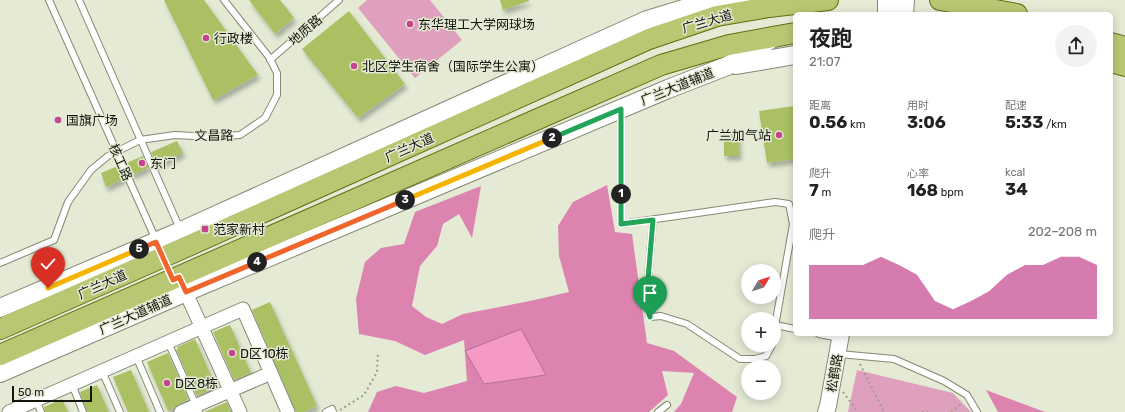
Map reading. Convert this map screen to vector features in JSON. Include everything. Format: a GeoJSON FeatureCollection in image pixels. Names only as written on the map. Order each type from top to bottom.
{"type":"FeatureCollection","features":[{"type":"Feature","properties":{"kind":"main road"},"geometry":{"type":"LineString","coordinates":[[189,248],[647,20],[713,0]]}},
{"type":"Feature","properties":{"kind":"main road"},"geometry":{"type":"LineString","coordinates":[[717,0],[769,7]]}},
{"type":"Feature","properties":{"kind":"main road","name":"广兰大道"},"geometry":{"type":"LineString","coordinates":[[0,355],[168,265],[189,248],[649,39],[717,16],[810,1],[828,0]]}},
{"type":"Feature","properties":{"kind":"main road"},"geometry":{"type":"LineString","coordinates":[[887,0],[887,12]]}},
{"type":"Feature","properties":{"kind":"main road"},"geometry":{"type":"LineString","coordinates":[[904,12],[905,0]]}},
{"type":"Feature","properties":{"kind":"main road"},"geometry":{"type":"LineString","coordinates":[[940,0],[1009,12]]}},
{"type":"Feature","properties":{"kind":"main road"},"geometry":{"type":"LineString","coordinates":[[980,0],[1009,12]]}},
{"type":"Feature","properties":{"kind":"main road"},"geometry":{"type":"LineString","coordinates":[[777,38],[793,41]]}},
{"type":"Feature","properties":{"kind":"main road","name":"广兰大道"},"geometry":{"type":"LineString","coordinates":[[189,248],[661,65],[729,45],[777,38]]}},
{"type":"Feature","properties":{"kind":"main road","name":"广兰大道辅道"},"geometry":{"type":"LineString","coordinates":[[0,308],[168,265],[621,109],[727,66],[777,38]]}},
{"type":"Feature","properties":{"kind":"main road"},"geometry":{"type":"LineString","coordinates":[[1113,44],[1125,47]]}},
{"type":"Feature","properties":{"kind":"main road"},"geometry":{"type":"LineString","coordinates":[[727,66],[793,55]]}},
{"type":"Feature","properties":{"kind":"main road"},"geometry":{"type":"LineString","coordinates":[[1113,63],[1125,66]]}},
{"type":"Feature","properties":{"kind":"main road","name":"广兰大道"},"geometry":{"type":"LineString","coordinates":[[0,329],[168,265]]}},
{"type":"Feature","properties":{"kind":"main road","name":"广兰大道辅道"},"geometry":{"type":"LineString","coordinates":[[0,373],[168,265]]}},
{"type":"Feature","properties":{"kind":"street"},"geometry":{"type":"LineString","coordinates":[[168,265],[202,327],[240,412]]}},
{"type":"Feature","properties":{"kind":"street"},"geometry":{"type":"LineString","coordinates":[[9,412],[38,406],[72,384],[243,310],[288,412]]}},
{"type":"Feature","properties":{"kind":"street","name":"松鹤路"},"geometry":{"type":"LineString","coordinates":[[826,412],[840,342]]}},
{"type":"Feature","properties":{"kind":"street"},"geometry":{"type":"LineString","coordinates":[[181,412],[198,409],[231,391],[271,373]]}},
{"type":"Feature","properties":{"kind":"lane","name":"核工路"},"geometry":{"type":"LineString","coordinates":[[49,0],[168,265]]}},
{"type":"Feature","properties":{"kind":"lane","name":"核工路"},"geometry":{"type":"LineString","coordinates":[[79,0],[189,248]]}},
{"type":"Feature","properties":{"kind":"lane","name":"文昌路"},"geometry":{"type":"LineString","coordinates":[[0,264],[54,240],[68,202],[91,170],[108,156],[140,140],[175,135],[213,137],[240,135],[264,118],[276,95],[277,73],[270,60],[224,0]]}},
{"type":"Feature","properties":{"kind":"lane","name":"地质路"},"geometry":{"type":"LineString","coordinates":[[270,60],[339,0]]}},
{"type":"Feature","properties":{"kind":"lane"},"geometry":{"type":"LineString","coordinates":[[621,109],[621,224],[775,202],[789,204],[793,224],[777,312]]}},
{"type":"Feature","properties":{"kind":"lane"},"geometry":{"type":"LineString","coordinates":[[653,220],[647,291],[650,317],[662,316],[687,324],[740,359],[755,359],[766,356],[768,352]]}},
{"type":"Feature","properties":{"kind":"lane"},"geometry":{"type":"LineString","coordinates":[[781,326],[793,329]]}},
{"type":"Feature","properties":{"kind":"lane"},"geometry":{"type":"LineString","coordinates":[[824,336],[840,342],[856,355],[894,359],[944,381],[966,395],[977,412]]}},
{"type":"Feature","properties":{"kind":"lane"},"geometry":{"type":"LineString","coordinates":[[168,342],[198,409]]}},
{"type":"Feature","properties":{"kind":"lane"},"geometry":{"type":"LineString","coordinates":[[136,356],[160,412]]}},
{"type":"Feature","properties":{"kind":"lane"},"geometry":{"type":"LineString","coordinates":[[102,371],[120,412]]}},
{"type":"Feature","properties":{"kind":"lane"},"geometry":{"type":"LineString","coordinates":[[72,384],[83,412]]}},
{"type":"Feature","properties":{"kind":"lane"},"geometry":{"type":"LineString","coordinates":[[658,412],[667,405]]}},
{"type":"Feature","properties":{"kind":"lane"},"geometry":{"type":"LineString","coordinates":[[326,412],[332,410],[333,412]]}},
{"type":"Feature","properties":{"kind":"path"},"geometry":{"type":"LineString","coordinates":[[337,412],[364,395],[376,372],[378,352]]}},
{"type":"Feature","properties":{"kind":"path"},"geometry":{"type":"LineString","coordinates":[[856,355],[884,412]]}},
{"type":"Feature","properties":{"kind":"path"},"geometry":{"type":"LineString","coordinates":[[833,379],[858,412]]}},
{"type":"Feature","properties":{"kind":"path"},"geometry":{"type":"LineString","coordinates":[[951,412],[968,399]]}},
{"type":"Feature","properties":{"kind":"path"},"geometry":{"type":"LineString","coordinates":[[922,412],[928,412]]}},
{"type":"Feature","properties":{"kind":"shaded area","name":"东华理工大学网球场"},"geometry":{"type":"Polygon","coordinates":[[[367,0],[430,0],[462,40],[415,78],[358,8],[367,0]]]}},
{"type":"Feature","properties":{"kind":"shaded area"},"geometry":{"type":"Polygon","coordinates":[[[607,185],[615,232],[632,234],[647,343],[674,351],[737,397],[732,412],[674,412],[681,404],[694,373],[662,371],[668,395],[649,412],[368,412],[377,392],[396,386],[424,393],[467,381],[464,340],[425,355],[395,341],[359,334],[356,299],[365,262],[381,248],[404,244],[415,212],[481,186],[472,238],[459,214],[443,224],[437,246],[420,266],[412,306],[426,317],[442,324],[463,314],[569,292],[559,256],[558,226],[573,202],[607,185]]]}},
{"type":"Feature","properties":{"kind":"shaded area"},"geometry":{"type":"Polygon","coordinates":[[[521,329],[546,375],[484,384],[465,351],[521,329]]]}},
{"type":"Feature","properties":{"kind":"shaded area"},"geometry":{"type":"Polygon","coordinates":[[[857,370],[953,393],[971,412],[848,412],[857,370]]]}},
{"type":"Feature","properties":{"kind":"shaded area"},"geometry":{"type":"Polygon","coordinates":[[[986,390],[1045,412],[998,412],[986,390]]]}},
{"type":"Feature","properties":{"kind":"building","name":"行政楼"},"geometry":{"type":"Polygon","coordinates":[[[164,0],[204,0],[258,75],[213,100],[164,0]]]}},
{"type":"Feature","properties":{"kind":"building"},"geometry":{"type":"Polygon","coordinates":[[[249,0],[280,0],[294,18],[275,34],[249,0]]]}},
{"type":"Feature","properties":{"kind":"building"},"geometry":{"type":"Polygon","coordinates":[[[500,0],[529,0],[529,1],[503,10],[500,0]]]}},
{"type":"Feature","properties":{"kind":"building","name":"北区学生宿舍（国际学生公寓）"},"geometry":{"type":"Polygon","coordinates":[[[349,11],[405,84],[358,118],[302,49],[349,11]]]}},
{"type":"Feature","properties":{"kind":"building","name":"广兰加气站"},"geometry":{"type":"Polygon","coordinates":[[[793,106],[793,159],[767,163],[759,111],[793,106]]]}},
{"type":"Feature","properties":{"kind":"building","name":"广兰加气站"},"geometry":{"type":"Polygon","coordinates":[[[738,130],[739,156],[724,156],[724,131],[738,130]]]}},
{"type":"Feature","properties":{"kind":"building"},"geometry":{"type":"Polygon","coordinates":[[[177,141],[183,153],[157,165],[151,152],[177,141]]]}},
{"type":"Feature","properties":{"kind":"building"},"geometry":{"type":"Polygon","coordinates":[[[143,156],[148,168],[132,175],[126,163],[143,156]]]}},
{"type":"Feature","properties":{"kind":"building"},"geometry":{"type":"Polygon","coordinates":[[[118,166],[124,179],[106,187],[101,173],[118,166]]]}},
{"type":"Feature","properties":{"kind":"building"},"geometry":{"type":"Polygon","coordinates":[[[270,302],[317,406],[304,412],[296,412],[252,310],[270,302]]]}},
{"type":"Feature","properties":{"kind":"building","name":"D区10栋"},"geometry":{"type":"Polygon","coordinates":[[[230,325],[251,373],[234,380],[213,332],[230,325]]]}},
{"type":"Feature","properties":{"kind":"building"},"geometry":{"type":"Polygon","coordinates":[[[195,339],[216,387],[197,396],[176,350],[178,349],[177,347],[195,339]]]}},
{"type":"Feature","properties":{"kind":"building","name":"D区8栋"},"geometry":{"type":"Polygon","coordinates":[[[168,353],[188,399],[168,411],[147,362],[168,353]]]}},
{"type":"Feature","properties":{"kind":"building"},"geometry":{"type":"Polygon","coordinates":[[[131,370],[149,412],[128,412],[113,377],[131,370]]]}},
{"type":"Feature","properties":{"kind":"building"},"geometry":{"type":"Polygon","coordinates":[[[97,385],[109,412],[87,412],[80,392],[97,385]]]}},
{"type":"Feature","properties":{"kind":"building"},"geometry":{"type":"Polygon","coordinates":[[[62,399],[68,412],[45,412],[44,407],[62,399]]]}},
{"type":"Feature","properties":{"kind":"building"},"geometry":{"type":"Polygon","coordinates":[[[227,402],[231,412],[204,412],[227,402]]]}},
{"type":"Feature","properties":{"kind":"place","name":"东华理工大学网球场"},"geometry":{"type":"Point","coordinates":[410,24]}},
{"type":"Feature","properties":{"kind":"place","name":"行政楼"},"geometry":{"type":"Point","coordinates":[206,38]}},
{"type":"Feature","properties":{"kind":"place","name":"北区学生宿舍（国际学生公寓）"},"geometry":{"type":"Point","coordinates":[354,66]}},
{"type":"Feature","properties":{"kind":"place","name":"国旗广场"},"geometry":{"type":"Point","coordinates":[58,120]}},
{"type":"Feature","properties":{"kind":"place","name":"广兰加气站"},"geometry":{"type":"Point","coordinates":[779,135]}},
{"type":"Feature","properties":{"kind":"place","name":"东门"},"geometry":{"type":"Point","coordinates":[142,163]}},
{"type":"Feature","properties":{"kind":"place","name":"范家新村"},"geometry":{"type":"Point","coordinates":[205,229]}},
{"type":"Feature","properties":{"kind":"place","name":"D区10栋"},"geometry":{"type":"Point","coordinates":[232,353]}},
{"type":"Feature","properties":{"kind":"place","name":"D区8栋"},"geometry":{"type":"Point","coordinates":[167,383]}},
{"type":"Feature","properties":{"kind":"route"},"geometry":{"type":"LineString","coordinates":[[48,288],[156,242],[173,280],[179,277],[186,292],[621,109],[621,224],[653,220],[647,291],[650,317]]}}]}
